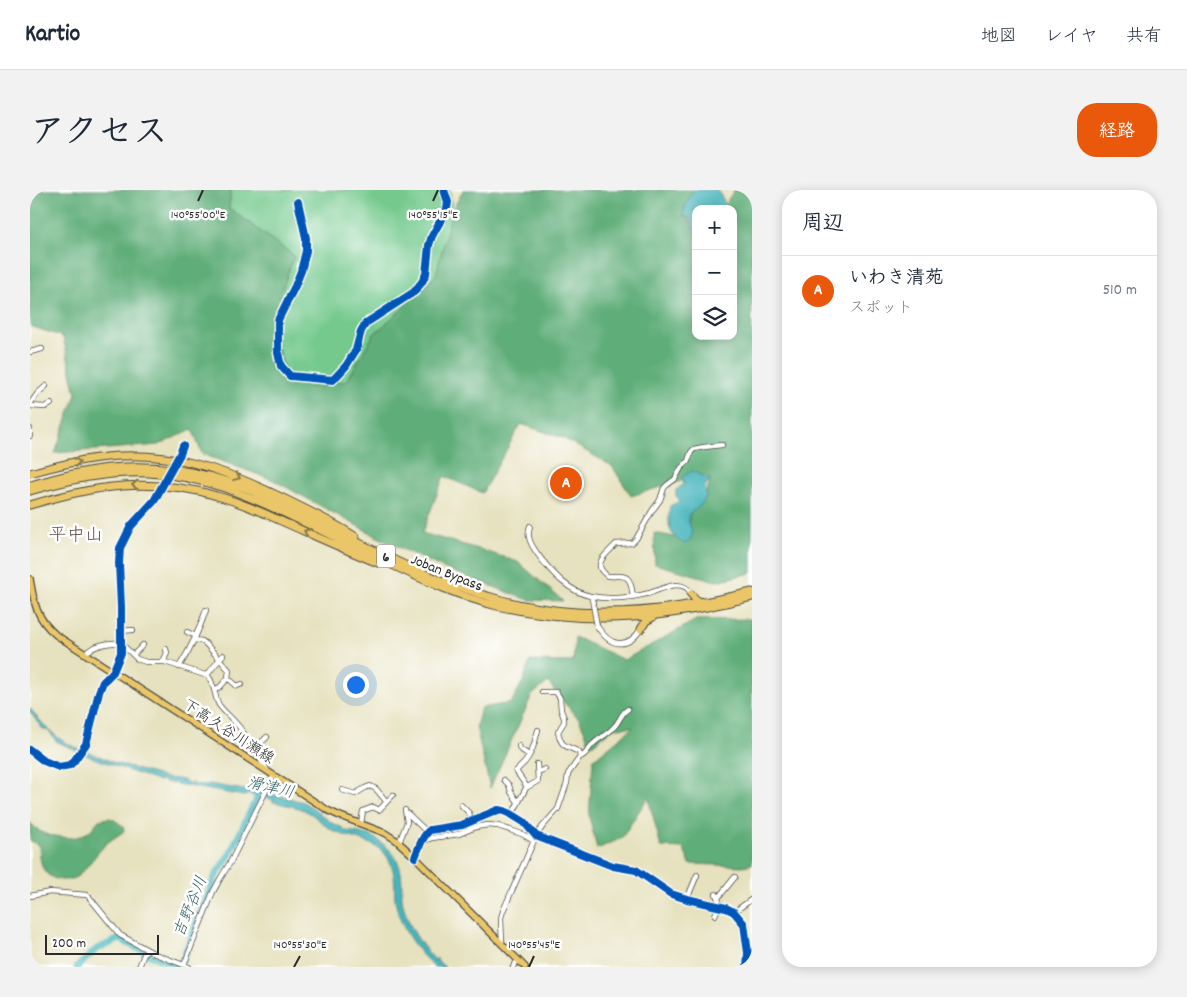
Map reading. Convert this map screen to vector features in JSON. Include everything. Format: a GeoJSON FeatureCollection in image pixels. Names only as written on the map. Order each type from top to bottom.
{"type":"FeatureCollection","features":[{"type":"Feature","properties":{"kind":"highway"},"geometry":{"type":"LineString","coordinates":[[30,473],[74,462],[110,457],[148,456],[201,465],[235,476],[272,493],[344,529],[384,555]]}},
{"type":"Feature","properties":{"kind":"highway","name":"Joban Bypass"},"geometry":{"type":"LineString","coordinates":[[30,485],[78,472],[101,469],[127,467],[180,470],[233,483],[384,555],[470,590],[498,599],[537,607],[577,612],[632,612],[682,606],[752,592]]}},
{"type":"Feature","properties":{"kind":"highway","name":"Joban Bypass"},"geometry":{"type":"LineString","coordinates":[[30,491],[79,478],[115,473],[149,473],[202,480],[256,500],[416,577],[466,597],[523,611],[574,618],[634,617],[656,615],[752,598]]}},
{"type":"Feature","properties":{"kind":"highway"},"geometry":{"type":"LineString","coordinates":[[30,505],[76,492],[108,487],[156,486],[184,489],[216,496],[255,509],[354,554],[416,577]]}},
{"type":"Feature","properties":{"kind":"highway"},"geometry":{"type":"LineString","coordinates":[[682,606],[691,599],[692,594]]}},
{"type":"Feature","properties":{"kind":"highway"},"geometry":{"type":"LineString","coordinates":[[692,594],[696,600],[705,602]]}},
{"type":"Feature","properties":{"kind":"highway"},"geometry":{"type":"LineString","coordinates":[[641,629],[646,622],[656,615]]}},
{"type":"Feature","properties":{"kind":"highway"},"geometry":{"type":"LineString","coordinates":[[634,617],[638,620],[641,629]]}},
{"type":"Feature","properties":{"kind":"main road","name":"下高久谷川瀬線"},"geometry":{"type":"LineString","coordinates":[[30,579],[32,600],[38,613],[49,629],[63,640],[329,811],[385,833],[414,857],[525,967]]}},
{"type":"Feature","properties":{"kind":"street"},"geometry":{"type":"LineString","coordinates":[[298,202],[306,238],[306,251],[295,286],[278,320],[278,353],[281,366],[290,376],[333,380],[346,366],[356,350],[361,331],[366,323],[414,292],[422,282],[426,274],[429,245],[432,236],[447,209],[448,202],[444,190]]}},
{"type":"Feature","properties":{"kind":"street"},"geometry":{"type":"LineString","coordinates":[[30,352],[42,349]]}},
{"type":"Feature","properties":{"kind":"street"},"geometry":{"type":"LineString","coordinates":[[46,386],[38,393],[30,405],[42,407],[51,404]]}},
{"type":"Feature","properties":{"kind":"street"},"geometry":{"type":"LineString","coordinates":[[30,429],[30,436]]}},
{"type":"Feature","properties":{"kind":"street"},"geometry":{"type":"LineString","coordinates":[[633,597],[630,581],[626,577],[606,575],[600,570],[601,560],[616,544],[632,543],[636,539],[660,500],[664,488],[676,479],[694,449],[722,445]]}},
{"type":"Feature","properties":{"kind":"street"},"geometry":{"type":"LineString","coordinates":[[30,750],[44,761],[58,767],[70,765],[85,745],[99,692],[103,682],[113,672],[121,653],[120,548],[131,526],[154,501],[161,490]]}},
{"type":"Feature","properties":{"kind":"street"},"geometry":{"type":"LineString","coordinates":[[530,526],[529,538],[535,550],[550,570],[561,582],[590,597],[633,597],[674,585],[690,590],[692,594]]}},
{"type":"Feature","properties":{"kind":"street"},"geometry":{"type":"LineString","coordinates":[[590,597],[597,626],[602,634],[611,641],[619,644],[626,643],[635,638],[641,629]]}},
{"type":"Feature","properties":{"kind":"street"},"geometry":{"type":"LineString","coordinates":[[180,667],[196,638],[206,610]]}},
{"type":"Feature","properties":{"kind":"street"},"geometry":{"type":"LineString","coordinates":[[121,631],[133,630]]}},
{"type":"Feature","properties":{"kind":"street"},"geometry":{"type":"LineString","coordinates":[[187,632],[202,641],[221,657],[230,668],[228,678],[220,687],[214,690]]}},
{"type":"Feature","properties":{"kind":"street"},"geometry":{"type":"LineString","coordinates":[[30,896],[50,892],[87,895],[120,935],[145,951],[184,965],[213,892],[231,862],[245,827],[266,791],[271,773],[236,723],[217,702],[211,679],[207,675],[163,662],[146,662],[137,659],[121,643],[104,644],[85,654]]}},
{"type":"Feature","properties":{"kind":"street"},"geometry":{"type":"LineString","coordinates":[[133,655],[143,645]]}},
{"type":"Feature","properties":{"kind":"street"},"geometry":{"type":"LineString","coordinates":[[163,662],[167,652],[166,649]]}},
{"type":"Feature","properties":{"kind":"street"},"geometry":{"type":"LineString","coordinates":[[207,675],[221,657]]}},
{"type":"Feature","properties":{"kind":"street"},"geometry":{"type":"LineString","coordinates":[[228,678],[237,686],[242,684]]}},
{"type":"Feature","properties":{"kind":"street"},"geometry":{"type":"LineString","coordinates":[[542,692],[556,692],[559,696],[564,718],[564,722],[559,729],[559,737],[566,747],[579,752],[580,757]]}},
{"type":"Feature","properties":{"kind":"street"},"geometry":{"type":"LineString","coordinates":[[502,944],[501,918],[503,911],[535,838],[558,809],[567,783],[568,774],[580,757],[613,728],[620,716],[628,709]]}},
{"type":"Feature","properties":{"kind":"street"},"geometry":{"type":"LineString","coordinates":[[527,787],[516,771],[529,755],[536,740],[538,730]]}},
{"type":"Feature","properties":{"kind":"street"},"geometry":{"type":"LineString","coordinates":[[254,750],[267,737]]}},
{"type":"Feature","properties":{"kind":"street"},"geometry":{"type":"LineString","coordinates":[[519,746],[520,749],[529,755]]}},
{"type":"Feature","properties":{"kind":"street"},"geometry":{"type":"LineString","coordinates":[[512,815],[522,792],[538,780],[537,764]]}},
{"type":"Feature","properties":{"kind":"street"},"geometry":{"type":"LineString","coordinates":[[538,772],[545,769]]}},
{"type":"Feature","properties":{"kind":"street"},"geometry":{"type":"LineString","coordinates":[[504,780],[512,786],[510,792],[518,802]]}},
{"type":"Feature","properties":{"kind":"street"},"geometry":{"type":"LineString","coordinates":[[342,790],[355,794],[370,786],[395,803]]}},
{"type":"Feature","properties":{"kind":"street"},"geometry":{"type":"LineString","coordinates":[[361,824],[363,812],[373,807],[379,810],[390,799]]}},
{"type":"Feature","properties":{"kind":"street"},"geometry":{"type":"LineString","coordinates":[[461,804],[471,816],[472,821]]}},
{"type":"Feature","properties":{"kind":"street"},"geometry":{"type":"LineString","coordinates":[[414,857],[427,832],[433,829],[462,825],[498,810],[504,811],[524,822],[535,838]]}},
{"type":"Feature","properties":{"kind":"street"},"geometry":{"type":"LineString","coordinates":[[399,843],[407,822],[405,811],[427,832]]}},
{"type":"Feature","properties":{"kind":"street"},"geometry":{"type":"LineString","coordinates":[[414,820],[423,821]]}},
{"type":"Feature","properties":{"kind":"street"},"geometry":{"type":"LineString","coordinates":[[421,842],[432,838],[459,834],[476,827],[498,826],[613,866],[636,870],[664,890],[734,912],[744,924],[748,953],[747,967]]}},
{"type":"Feature","properties":{"kind":"street"},"geometry":{"type":"LineString","coordinates":[[688,899],[696,875]]}},
{"type":"Feature","properties":{"kind":"street"},"geometry":{"type":"LineString","coordinates":[[715,915],[720,904],[717,896],[735,878]]}},
{"type":"Feature","properties":{"kind":"street"},"geometry":{"type":"LineString","coordinates":[[734,912],[752,899]]}},
{"type":"Feature","properties":{"kind":"street"},"geometry":{"type":"LineString","coordinates":[[139,967],[145,951]]}},
{"type":"Feature","properties":{"kind":"street"},"geometry":{"type":"LineString","coordinates":[[513,967],[518,960]]}},
{"type":"Feature","properties":{"kind":"green space"},"geometry":{"type":"Polygon","coordinates":[[[30,190],[231,190],[229,208],[294,256],[270,323],[285,371],[308,387],[347,381],[374,334],[408,304],[436,275],[452,211],[463,190],[694,190],[683,210],[692,225],[692,340],[737,340],[737,205],[725,205],[734,190],[752,190],[752,573],[716,581],[655,564],[654,533],[690,540],[689,515],[705,500],[710,479],[706,475],[631,496],[612,466],[563,438],[521,424],[482,493],[444,476],[422,533],[518,562],[563,601],[529,600],[443,568],[387,542],[273,480],[202,454],[192,429],[159,445],[55,453],[76,394],[63,337],[30,326],[30,190]]]}},
{"type":"Feature","properties":{"kind":"green space"},"geometry":{"type":"Polygon","coordinates":[[[231,190],[450,190],[452,211],[436,275],[408,304],[374,334],[347,381],[308,387],[277,372],[270,323],[294,256],[229,208],[231,190]]]}},
{"type":"Feature","properties":{"kind":"green space"},"geometry":{"type":"Polygon","coordinates":[[[752,619],[752,864],[743,866],[690,864],[683,848],[661,847],[648,797],[622,838],[597,849],[589,816],[593,760],[633,727],[613,728],[591,746],[579,719],[548,682],[532,695],[490,788],[476,727],[481,708],[511,703],[523,681],[530,661],[573,662],[575,637],[624,660],[696,620],[752,619]]]}},
{"type":"Feature","properties":{"kind":"green space"},"geometry":{"type":"Polygon","coordinates":[[[108,818],[123,826],[124,831],[105,845],[80,874],[72,879],[62,880],[55,879],[46,873],[41,864],[39,846],[30,840],[30,823],[48,835],[69,838],[89,832],[99,820],[108,818]]]}},
{"type":"Feature","properties":{"kind":"water"},"geometry":{"type":"Polygon","coordinates":[[[694,190],[718,190],[724,205],[692,205],[692,224],[688,217],[683,216],[694,190]]]}},
{"type":"Feature","properties":{"kind":"water"},"geometry":{"type":"Polygon","coordinates":[[[692,471],[710,479],[705,486],[706,495],[704,500],[689,515],[692,536],[685,544],[679,541],[672,533],[669,524],[669,512],[670,506],[678,502],[676,490],[683,485],[682,477],[692,471]]]}},
{"type":"Feature","properties":{"kind":"water"},"geometry":{"type":"Polygon","coordinates":[[[30,708],[41,722],[61,740],[86,750],[91,741],[87,751],[115,763],[161,777],[182,780],[190,784],[191,782],[195,785],[209,784],[285,797],[303,802],[346,831],[368,834],[374,837],[385,845],[397,860],[402,877],[403,904],[412,929],[435,960],[437,958],[437,961],[445,967],[434,967],[408,936],[397,908],[393,868],[387,856],[381,850],[367,842],[334,831],[304,810],[273,802],[271,799],[258,799],[250,795],[244,796],[159,781],[88,756],[56,741],[50,732],[42,728],[30,712],[30,708]]]}},
{"type":"Feature","properties":{"kind":"waterway","name":"滑津川"},"geometry":{"type":"LineString","coordinates":[[256,801],[258,794]]}},
{"type":"Feature","properties":{"kind":"waterway","name":"吉野谷川"},"geometry":{"type":"LineString","coordinates":[[77,967],[97,949],[120,939],[149,955],[180,966],[215,877],[230,854],[253,806]]}},
{"type":"Feature","properties":{"kind":"tunnel"},"geometry":{"type":"LineString","coordinates":[[163,486],[181,450]]}},
{"type":"Feature","properties":{"kind":"cycle path"},"geometry":{"type":"LineString","coordinates":[[298,202],[306,238],[306,251],[295,286],[278,320],[278,353],[281,366],[290,376],[333,380],[346,366],[356,350],[361,331],[366,323],[414,292],[422,282],[426,274],[429,245],[432,236],[447,209],[448,202],[444,190]]}},
{"type":"Feature","properties":{"kind":"cycle path"},"geometry":{"type":"LineString","coordinates":[[30,750],[44,761],[59,767],[70,765],[86,744],[99,692],[103,682],[113,672],[121,653],[120,548],[131,526],[154,501],[183,446]]}},
{"type":"Feature","properties":{"kind":"cycle path"},"geometry":{"type":"LineString","coordinates":[[415,857],[423,839],[430,830],[462,825],[498,810],[504,811],[524,822],[536,836],[613,866],[636,870],[671,894],[726,908],[734,912],[744,924],[748,953],[747,967]]}},
{"type":"Feature","properties":{"kind":"place","name":"いわき清苑"},"geometry":{"type":"Point","coordinates":[566,483]}},
{"type":"Feature","properties":{"kind":"district","name":"平中山"},"geometry":{"type":"Point","coordinates":[76,534]}}]}
